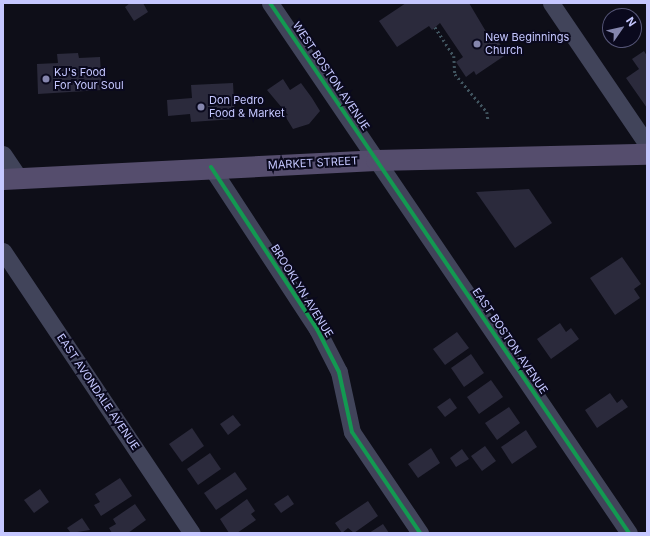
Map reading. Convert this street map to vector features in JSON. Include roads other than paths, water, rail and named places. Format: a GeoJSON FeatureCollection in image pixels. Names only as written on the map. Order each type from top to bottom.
{"type":"FeatureCollection","features":[{"type":"Feature","properties":{"kind":"main road","name":"MARKET STREET"},"geometry":{"type":"LineString","coordinates":[[11,179],[211,167],[376,160],[647,154]]}},
{"type":"Feature","properties":{"kind":"street","name":"WEST BOSTON AVENUE"},"geometry":{"type":"LineString","coordinates":[[270,3],[376,160]]}},
{"type":"Feature","properties":{"kind":"street"},"geometry":{"type":"LineString","coordinates":[[551,3],[647,144]]}},
{"type":"Feature","properties":{"kind":"street"},"geometry":{"type":"LineString","coordinates":[[3,154],[11,179]]}},
{"type":"Feature","properties":{"kind":"street","name":"EAST BOSTON AVENUE"},"geometry":{"type":"LineString","coordinates":[[376,160],[629,533]]}},
{"type":"Feature","properties":{"kind":"street","name":"BROOKLYN AVENUE"},"geometry":{"type":"LineString","coordinates":[[211,167],[317,329],[339,372],[352,432],[420,533]]}},
{"type":"Feature","properties":{"kind":"street","name":"EAST AVONDALE AVENUE"},"geometry":{"type":"LineString","coordinates":[[3,251],[192,533]]}},
{"type":"Feature","properties":{"kind":"place","name":"New Beginnings Church"},"geometry":{"type":"Point","coordinates":[477,44]}},
{"type":"Feature","properties":{"kind":"place","name":"KJ's Food For Your Soul"},"geometry":{"type":"Point","coordinates":[46,79]}},
{"type":"Feature","properties":{"kind":"place","name":"Don Pedro Food & Market"},"geometry":{"type":"Point","coordinates":[201,107]}}]}
